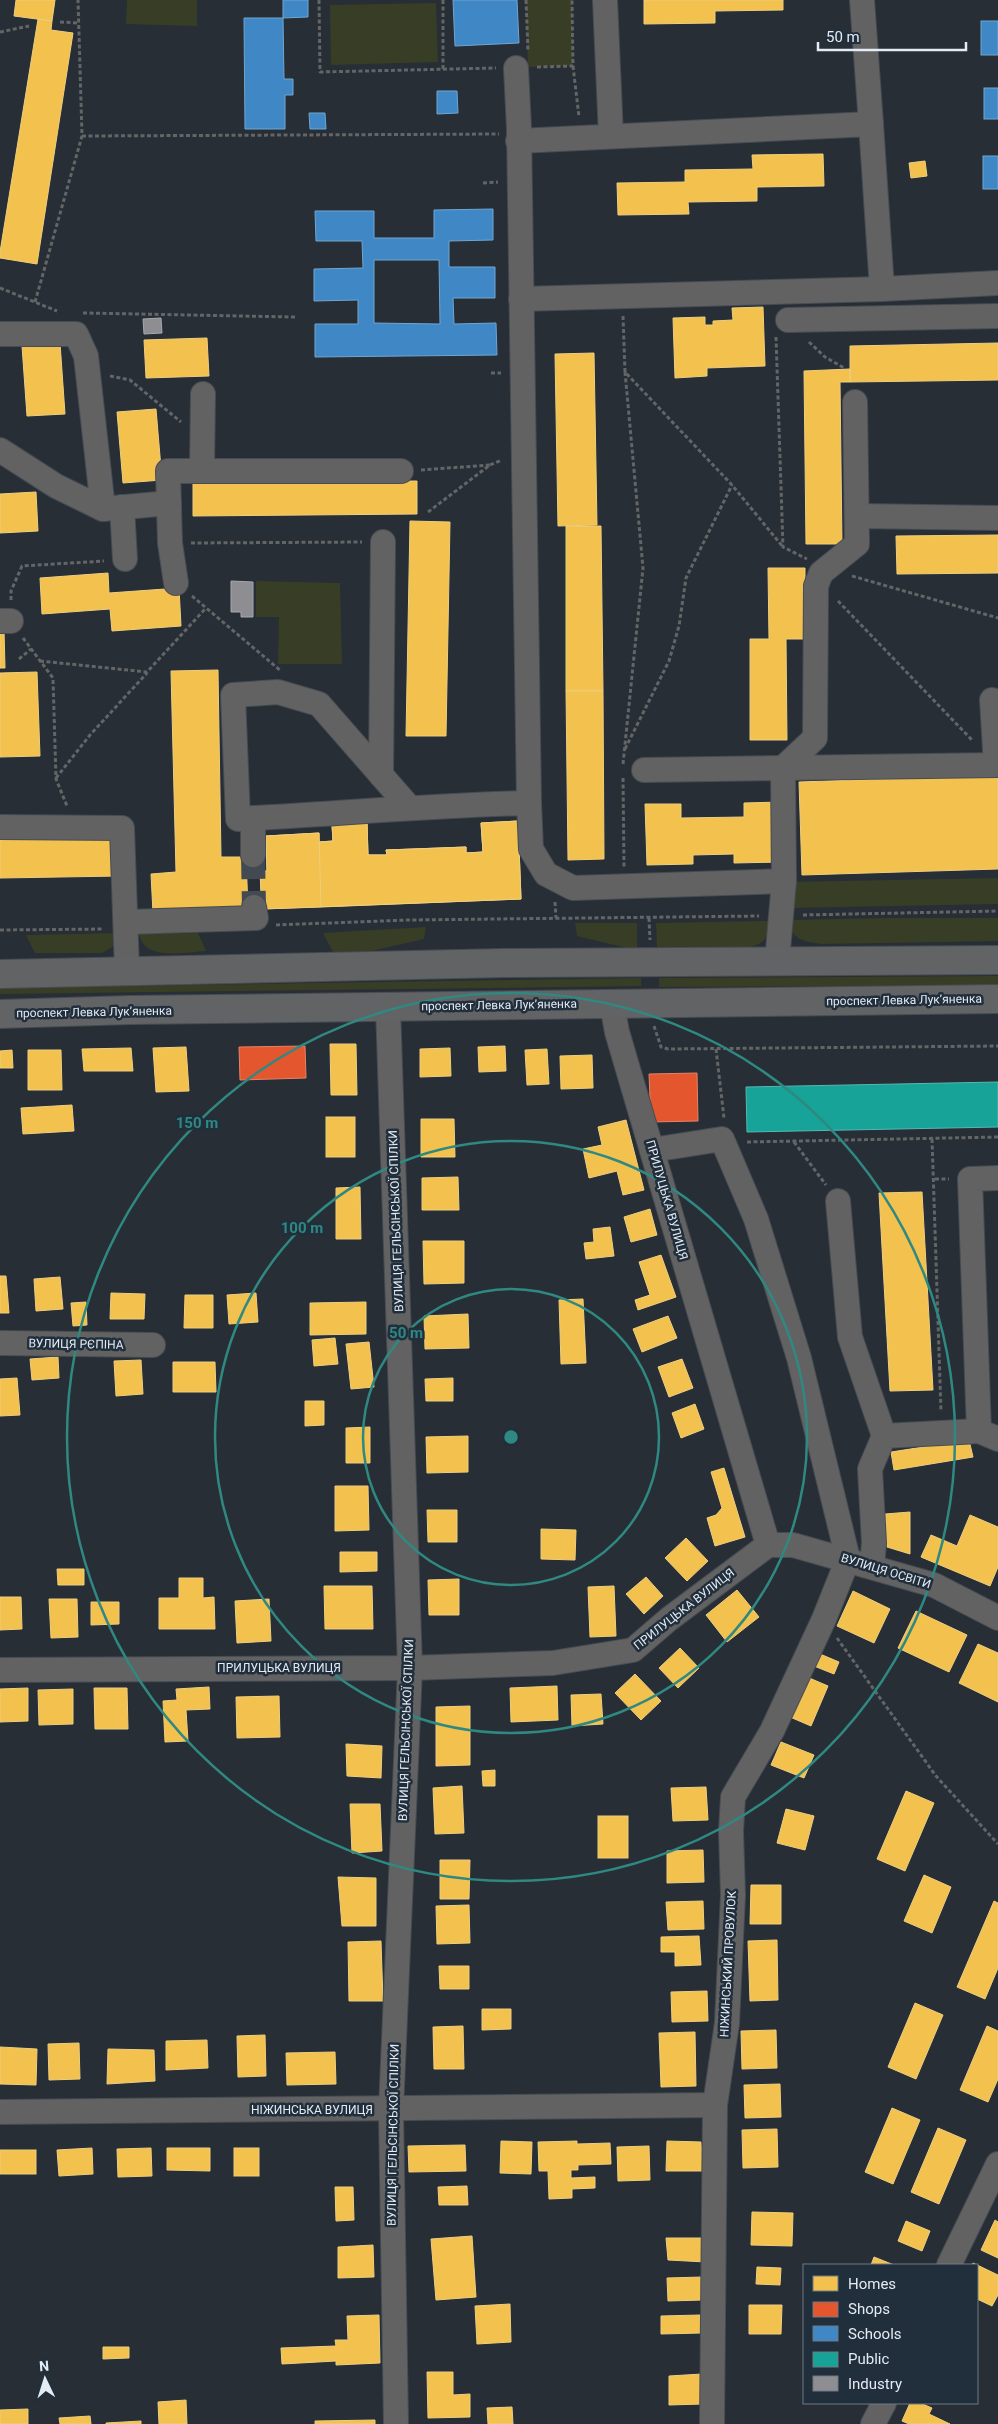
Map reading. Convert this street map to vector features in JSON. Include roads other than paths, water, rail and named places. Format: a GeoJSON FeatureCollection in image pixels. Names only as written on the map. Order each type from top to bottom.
{"type":"FeatureCollection","features":[{"type":"Feature","properties":{"kind":"main road"},"geometry":{"type":"LineString","coordinates":[[0,974],[494,964],[998,960]]}},
{"type":"Feature","properties":{"kind":"main road","name":"проспект Левка Лукʼяненка"},"geometry":{"type":"LineString","coordinates":[[0,1014],[998,999]]}},
{"type":"Feature","properties":{"kind":"street"},"geometry":{"type":"LineString","coordinates":[[605,0],[612,136]]}},
{"type":"Feature","properties":{"kind":"street"},"geometry":{"type":"LineString","coordinates":[[862,0],[882,289]]}},
{"type":"Feature","properties":{"kind":"street"},"geometry":{"type":"LineString","coordinates":[[522,67],[518,141],[531,849],[546,874],[573,888],[784,881]]}},
{"type":"Feature","properties":{"kind":"street"},"geometry":{"type":"LineString","coordinates":[[518,141],[871,124]]}},
{"type":"Feature","properties":{"kind":"street"},"geometry":{"type":"LineString","coordinates":[[521,299],[882,289],[998,283]]}},
{"type":"Feature","properties":{"kind":"street"},"geometry":{"type":"LineString","coordinates":[[788,320],[998,316]]}},
{"type":"Feature","properties":{"kind":"street"},"geometry":{"type":"LineString","coordinates":[[0,334],[76,334],[86,356],[87,372],[125,560]]}},
{"type":"Feature","properties":{"kind":"street"},"geometry":{"type":"LineString","coordinates":[[202,470],[203,394]]}},
{"type":"Feature","properties":{"kind":"street"},"geometry":{"type":"LineString","coordinates":[[777,962],[784,881],[783,768],[816,738],[816,586],[822,575],[857,544],[855,402]]}},
{"type":"Feature","properties":{"kind":"street"},"geometry":{"type":"LineString","coordinates":[[0,450],[56,486],[113,508],[169,503]]}},
{"type":"Feature","properties":{"kind":"street"},"geometry":{"type":"LineString","coordinates":[[176,583],[170,543],[168,471],[401,471]]}},
{"type":"Feature","properties":{"kind":"street"},"geometry":{"type":"LineString","coordinates":[[857,516],[998,518]]}},
{"type":"Feature","properties":{"kind":"street"},"geometry":{"type":"LineString","coordinates":[[380,775],[383,542]]}},
{"type":"Feature","properties":{"kind":"street"},"geometry":{"type":"LineString","coordinates":[[409,807],[319,704],[278,692],[233,694],[238,819],[343,814],[409,807],[529,803]]}},
{"type":"Feature","properties":{"kind":"street"},"geometry":{"type":"LineString","coordinates":[[644,770],[997,765],[992,700]]}},
{"type":"Feature","properties":{"kind":"street"},"geometry":{"type":"LineString","coordinates":[[252,818],[253,855]]}},
{"type":"Feature","properties":{"kind":"street"},"geometry":{"type":"LineString","coordinates":[[0,827],[76,826],[122,828],[128,971]]}},
{"type":"Feature","properties":{"kind":"street"},"geometry":{"type":"LineString","coordinates":[[127,922],[256,918],[254,907]]}},
{"type":"Feature","properties":{"kind":"street","name":"ПРИЛУЦЬКА ВУЛИЦЯ"},"geometry":{"type":"LineString","coordinates":[[0,1670],[410,1668],[553,1663],[633,1650],[669,1619],[768,1545],[617,1032],[612,1004]]}},
{"type":"Feature","properties":{"kind":"street","name":"ВУЛИЦЯ ГЕЛЬСІНСЬКОЇ СПІЛКИ"},"geometry":{"type":"LineString","coordinates":[[388,1007],[410,1668],[391,2110],[396,2424]]}},
{"type":"Feature","properties":{"kind":"street"},"geometry":{"type":"LineString","coordinates":[[652,1150],[722,1139],[756,1219],[799,1358],[848,1559]]}},
{"type":"Feature","properties":{"kind":"street"},"geometry":{"type":"LineString","coordinates":[[884,1436],[941,1433],[988,1435],[970,1179],[998,1178]]}},
{"type":"Feature","properties":{"kind":"street"},"geometry":{"type":"LineString","coordinates":[[838,1201],[850,1337],[884,1436],[870,1469],[874,1543],[872,1566]]}},
{"type":"Feature","properties":{"kind":"street","name":"ВУЛИЦЯ РЄПІНА"},"geometry":{"type":"LineString","coordinates":[[0,1343],[153,1345]]}},
{"type":"Feature","properties":{"kind":"street","name":"ВУЛИЦЯ ОСВІТИ"},"geometry":{"type":"LineString","coordinates":[[768,1545],[793,1545],[848,1559],[934,1585],[998,1618]]}},
{"type":"Feature","properties":{"kind":"street","name":"НІЖИНСЬКИЙ ПРОВУЛОК"},"geometry":{"type":"LineString","coordinates":[[712,2424],[715,2105],[727,2023],[733,1895],[731,1831],[733,1797],[772,1732],[824,1619],[848,1559]]}},
{"type":"Feature","properties":{"kind":"street","name":"НІЖИНСЬКА ВУЛИЦЯ"},"geometry":{"type":"LineString","coordinates":[[0,2112],[391,2110],[715,2105]]}},
{"type":"Feature","properties":{"kind":"street"},"geometry":{"type":"LineString","coordinates":[[949,2264],[998,2164]]}},
{"type":"Feature","properties":{"kind":"street"},"geometry":{"type":"LineString","coordinates":[[873,2424],[883,2404]]}},
{"type":"Feature","properties":{"kind":"tunnel"},"geometry":{"type":"LineString","coordinates":[[253,855],[254,907]]}}]}
